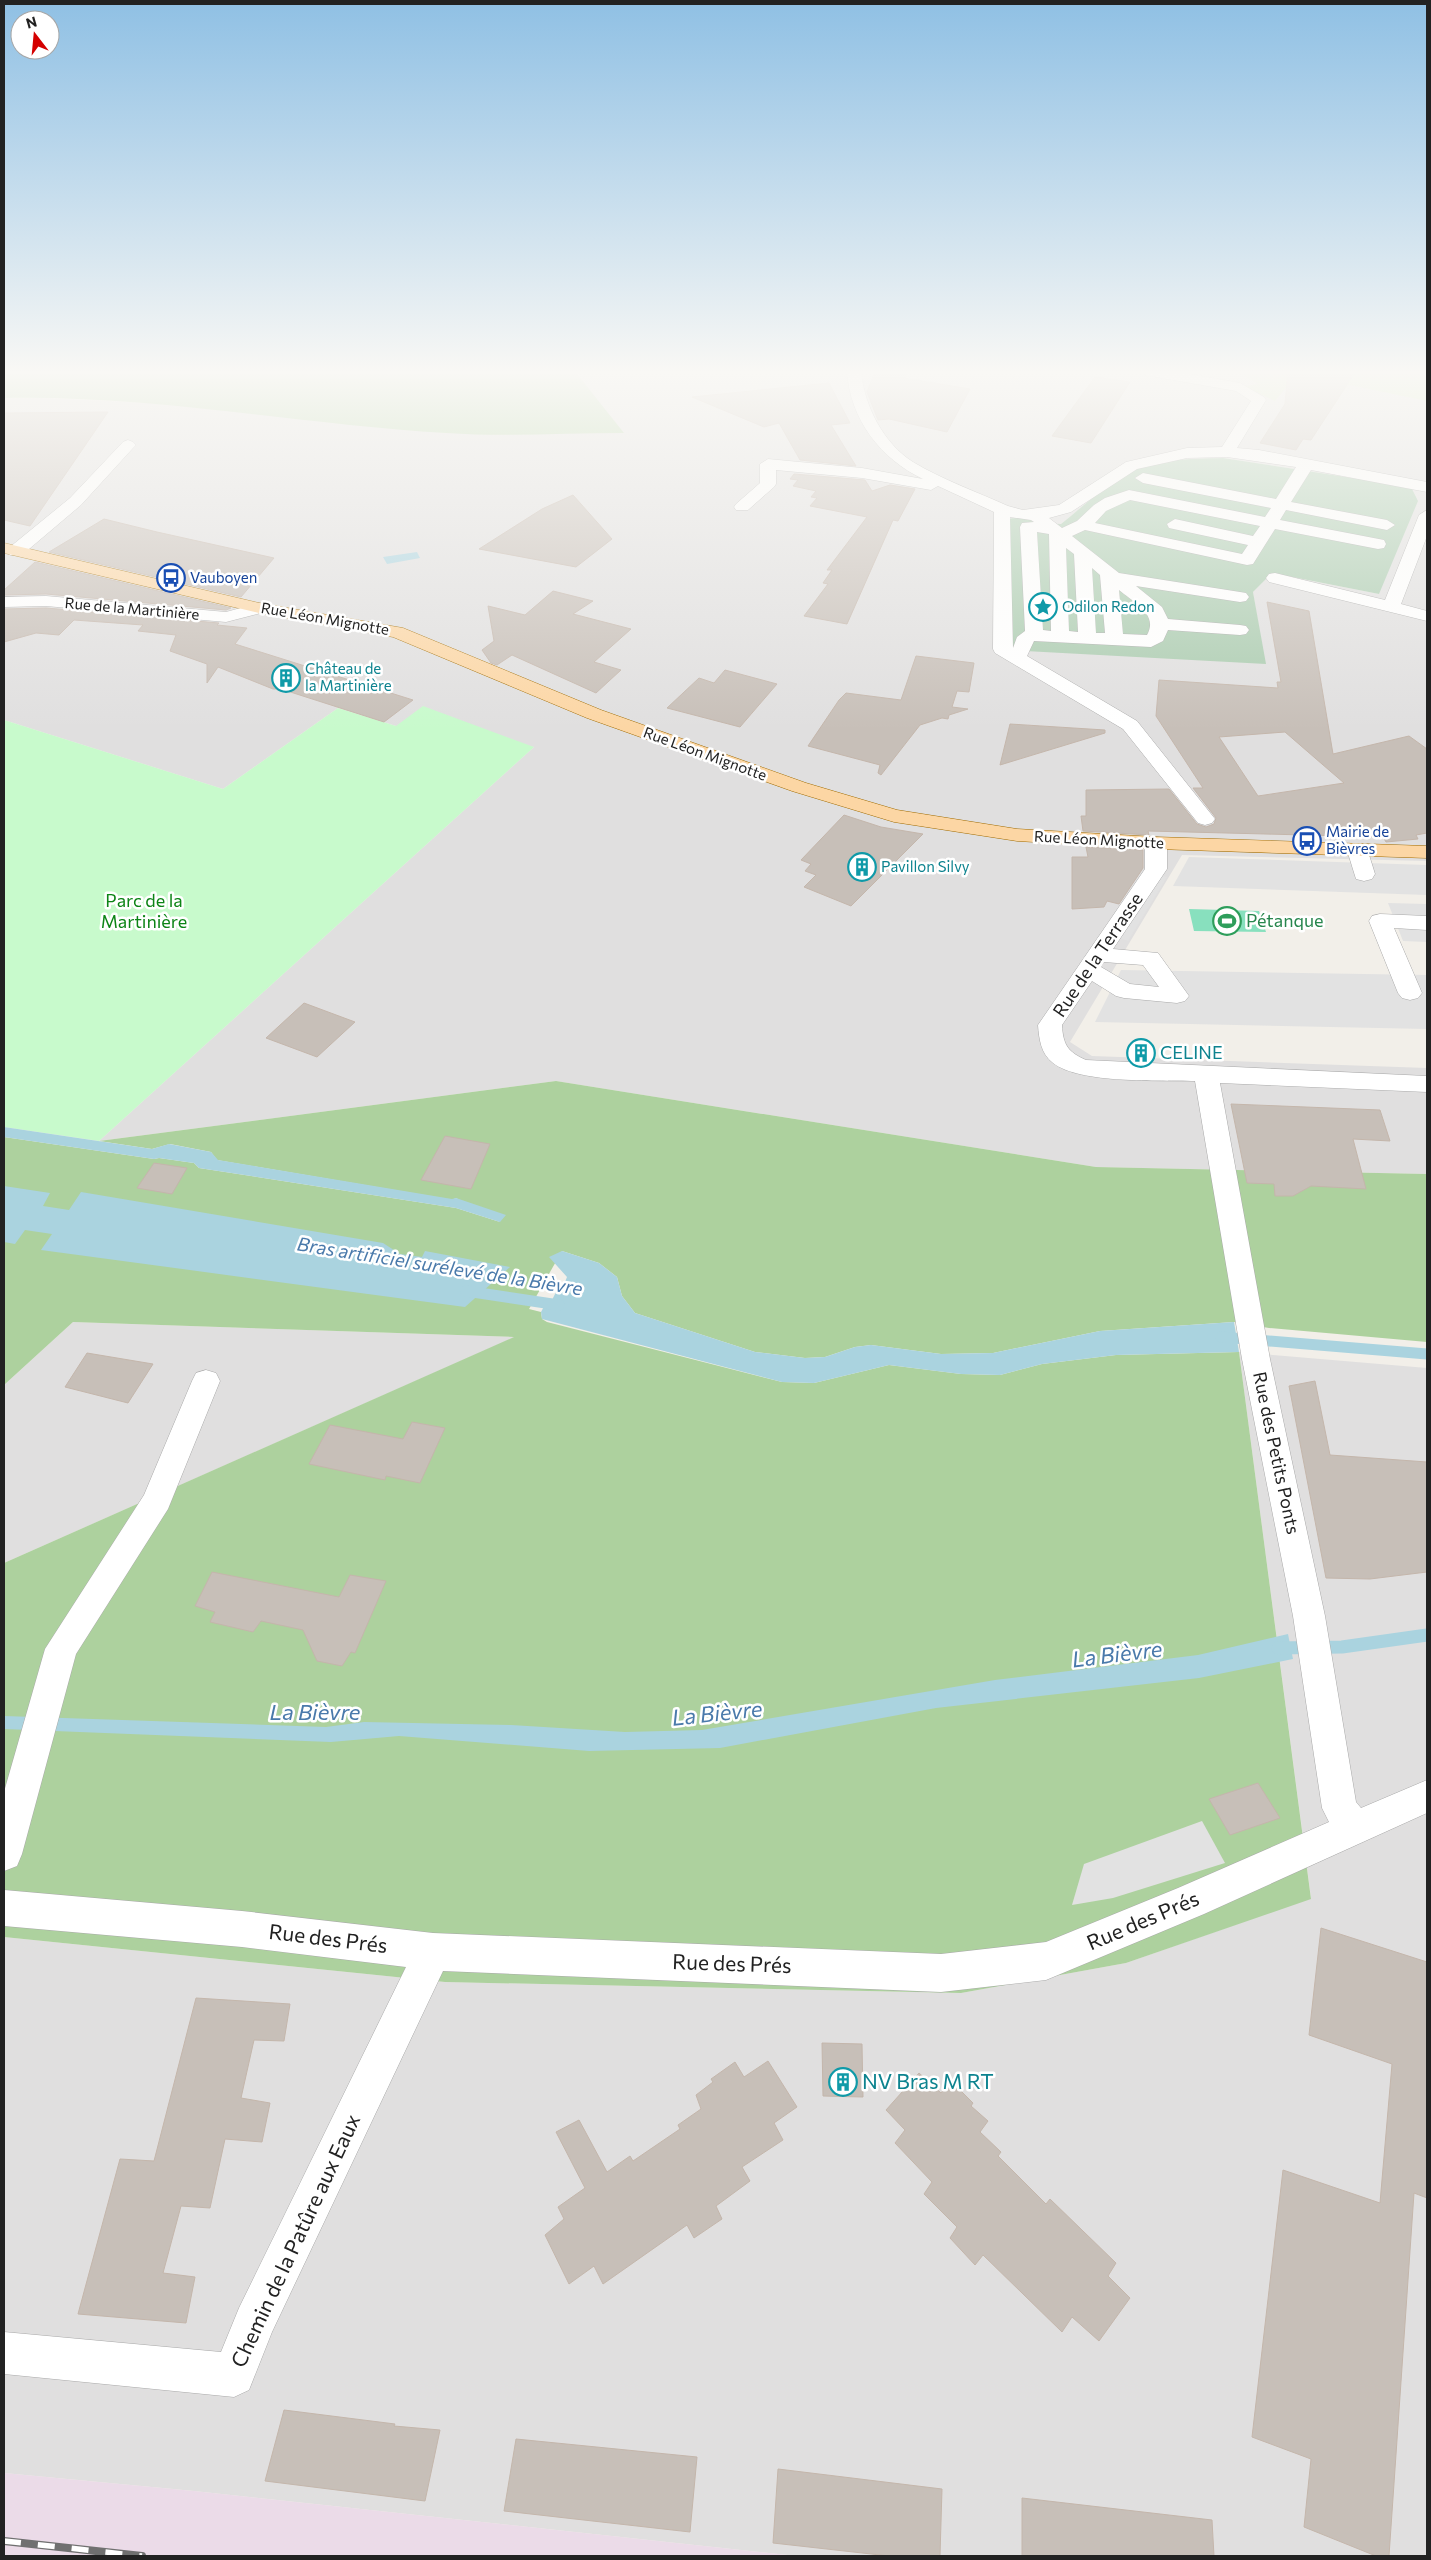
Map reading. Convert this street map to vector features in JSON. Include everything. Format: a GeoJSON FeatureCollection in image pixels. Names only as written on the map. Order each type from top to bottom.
{"type":"FeatureCollection","features":[{"type":"Feature","properties":{"kind":"main road","name":"Rue Léon Mignotte"},"geometry":{"type":"LineString","coordinates":[[10,549],[259,608],[397,632],[594,714],[799,787],[894,816],[1017,835],[1156,843],[1427,852]]}},
{"type":"Feature","properties":{"kind":"street"},"geometry":{"type":"LineString","coordinates":[[10,549],[40,532],[86,490]]}},
{"type":"Feature","properties":{"kind":"street"},"geometry":{"type":"LineString","coordinates":[[742,507],[761,490]]}},
{"type":"Feature","properties":{"kind":"street"},"geometry":{"type":"LineString","coordinates":[[961,490],[1002,510],[1022,515],[1055,512],[1074,504],[1094,490]]}},
{"type":"Feature","properties":{"kind":"street"},"geometry":{"type":"LineString","coordinates":[[1177,490],[1270,523]]}},
{"type":"Feature","properties":{"kind":"street"},"geometry":{"type":"LineString","coordinates":[[1079,522],[1101,532],[1205,556],[1223,566],[1230,556],[1248,560],[1290,490]]}},
{"type":"Feature","properties":{"kind":"street"},"geometry":{"type":"LineString","coordinates":[[1079,522],[1129,495],[1270,523]]}},
{"type":"Feature","properties":{"kind":"street"},"geometry":{"type":"LineString","coordinates":[[1002,510],[1002,649],[1130,725],[1205,819]]}},
{"type":"Feature","properties":{"kind":"street"},"geometry":{"type":"LineString","coordinates":[[1034,635],[1028,527],[1079,522],[1128,514]]}},
{"type":"Feature","properties":{"kind":"street"},"geometry":{"type":"LineString","coordinates":[[1035,515],[1079,522],[1270,523],[1385,530],[1270,523],[1156,520]]}},
{"type":"Feature","properties":{"kind":"street"},"geometry":{"type":"LineString","coordinates":[[1391,607],[1420,551],[1427,515]]}},
{"type":"Feature","properties":{"kind":"street"},"geometry":{"type":"LineString","coordinates":[[1079,522],[1087,637]]}},
{"type":"Feature","properties":{"kind":"street"},"geometry":{"type":"LineString","coordinates":[[1060,636],[1079,522]]}},
{"type":"Feature","properties":{"kind":"street"},"geometry":{"type":"LineString","coordinates":[[1017,657],[1026,637],[1034,635],[1151,641],[1157,637],[1160,624],[1156,611],[1082,553]]}},
{"type":"Feature","properties":{"kind":"street"},"geometry":{"type":"LineString","coordinates":[[1111,576],[1240,597]]}},
{"type":"Feature","properties":{"kind":"street"},"geometry":{"type":"LineString","coordinates":[[1111,576],[1114,638]]}},
{"type":"Feature","properties":{"kind":"street"},"geometry":{"type":"LineString","coordinates":[[1276,578],[1427,616]]}},
{"type":"Feature","properties":{"kind":"street","name":"Rue de la Martinière"},"geometry":{"type":"LineString","coordinates":[[4,602],[46,601],[162,614],[226,617],[259,608]]}},
{"type":"Feature","properties":{"kind":"street"},"geometry":{"type":"LineString","coordinates":[[1160,624],[1240,630]]}},
{"type":"Feature","properties":{"kind":"street","name":"Rue de la Terrasse"},"geometry":{"type":"LineString","coordinates":[[1156,843],[1156,869],[1050,1026],[1050,1040],[1055,1052],[1062,1060],[1083,1068],[1206,1072],[1427,1084]]}},
{"type":"Feature","properties":{"kind":"street"},"geometry":{"type":"LineString","coordinates":[[1358,850],[1364,874]]}},
{"type":"Feature","properties":{"kind":"street"},"geometry":{"type":"LineString","coordinates":[[1410,993],[1380,922],[1427,923]]}},
{"type":"Feature","properties":{"kind":"street","name":"Rue des Petits Ponts"},"geometry":{"type":"LineString","coordinates":[[1206,1072],[1256,1358],[1310,1616],[1340,1808],[1356,1828]]}},
{"type":"Feature","properties":{"kind":"street"},"geometry":{"type":"LineString","coordinates":[[4,1854],[61,1650],[157,1500],[206,1380]]}},
{"type":"Feature","properties":{"kind":"street","name":"Rue des Prés"},"geometry":{"type":"LineString","coordinates":[[4,1908],[242,1929],[433,1952],[941,1973],[1046,1961],[1191,1901],[1427,1796]]}},
{"type":"Feature","properties":{"kind":"street","name":"Chemin de la Patûre aux Eaux"},"geometry":{"type":"LineString","coordinates":[[4,2353],[234,2376],[254,2323],[433,1952]]}},
{"type":"Feature","properties":{"kind":"shaded area"},"geometry":{"type":"Polygon","coordinates":[[[4,490],[1103,490],[1061,524],[1046,524],[1265,664],[1253,592],[1272,573],[1379,594],[1409,490],[1427,490],[1427,861],[1182,855],[1070,1042],[1092,1056],[1427,1068],[1427,1174],[1096,1167],[556,1081],[99,1141],[534,747],[396,726],[338,708],[223,789],[4,720],[4,490]]]}},
{"type":"Feature","properties":{"kind":"shaded area"},"geometry":{"type":"Polygon","coordinates":[[[1189,857],[1427,865],[1427,895],[1173,886],[1189,857]]]}},
{"type":"Feature","properties":{"kind":"shaded area"},"geometry":{"type":"Polygon","coordinates":[[[1158,874],[1167,877],[1128,941],[1120,938],[1158,874]]]}},
{"type":"Feature","properties":{"kind":"shaded area"},"geometry":{"type":"Polygon","coordinates":[[[1388,903],[1427,904],[1427,942],[1403,941],[1388,903]]]}},
{"type":"Feature","properties":{"kind":"shaded area"},"geometry":{"type":"Polygon","coordinates":[[[1121,970],[1427,975],[1427,1029],[1095,1022],[1121,970]]]}},
{"type":"Feature","properties":{"kind":"shaded area"},"geometry":{"type":"Polygon","coordinates":[[[73,1322],[515,1337],[4,1563],[4,1385],[73,1322]]]}},
{"type":"Feature","properties":{"kind":"shaded area"},"geometry":{"type":"Polygon","coordinates":[[[1239,1352],[1427,1368],[1427,2556],[797,2556],[194,2491],[4,2473],[4,1937],[445,1982],[961,1993],[1126,1963],[1311,1898],[1239,1352]]]}},
{"type":"Feature","properties":{"kind":"shaded area"},"geometry":{"type":"Polygon","coordinates":[[[1202,1821],[1225,1863],[1113,1898],[1072,1905],[1084,1864],[1202,1821]]]}},
{"type":"Feature","properties":{"kind":"shaded area"},"geometry":{"type":"Polygon","coordinates":[[[4,2473],[194,2491],[797,2556],[4,2556],[4,2473]]]}},
{"type":"Feature","properties":{"kind":"green space"},"geometry":{"type":"Polygon","coordinates":[[[1101,490],[1413,490],[1418,501],[1379,594],[1272,573],[1253,592],[1266,664],[1008,650],[1008,519],[1021,518],[1061,524],[1101,490]]]}},
{"type":"Feature","properties":{"kind":"green space","name":"Parc de la Martinière"},"geometry":{"type":"Polygon","coordinates":[[[423,706],[534,747],[99,1141],[4,1127],[4,720],[223,789],[338,708],[396,726],[423,706]]]}},
{"type":"Feature","properties":{"kind":"green space","name":"Pétanque"},"geometry":{"type":"Polygon","coordinates":[[[1189,909],[1259,911],[1266,932],[1194,931],[1189,909]]]}},
{"type":"Feature","properties":{"kind":"green space"},"geometry":{"type":"Polygon","coordinates":[[[556,1081],[1096,1167],[1427,1174],[1427,1342],[1269,1328],[1234,1322],[1100,1331],[993,1353],[941,1354],[871,1345],[855,1347],[825,1357],[805,1358],[755,1352],[635,1313],[622,1296],[617,1277],[599,1263],[562,1251],[529,1309],[541,1312],[542,1319],[547,1322],[782,1382],[814,1383],[889,1365],[961,1374],[1000,1375],[1042,1364],[1116,1355],[1239,1352],[1311,1899],[1126,1963],[961,1993],[445,1982],[4,1937],[4,1563],[514,1337],[73,1322],[4,1385],[4,1137],[194,1163],[199,1168],[456,1208],[500,1222],[456,1198],[452,1200],[217,1160],[211,1152],[170,1144],[152,1149],[99,1141],[556,1081]]]}},
{"type":"Feature","properties":{"kind":"water"},"geometry":{"type":"Polygon","coordinates":[[[417,552],[420,558],[387,564],[383,557],[417,552]]]}},
{"type":"Feature","properties":{"kind":"water"},"geometry":{"type":"Polygon","coordinates":[[[4,1127],[152,1149],[169,1144],[211,1152],[218,1160],[452,1199],[456,1198],[506,1215],[500,1222],[456,1208],[199,1168],[194,1163],[4,1137],[4,1127]]]}},
{"type":"Feature","properties":{"kind":"water"},"geometry":{"type":"Polygon","coordinates":[[[4,1186],[50,1193],[43,1206],[69,1210],[81,1192],[383,1243],[400,1254],[422,1257],[425,1251],[510,1267],[465,1307],[41,1250],[52,1234],[25,1230],[15,1244],[4,1242],[4,1186]]]}},
{"type":"Feature","properties":{"kind":"water"},"geometry":{"type":"Polygon","coordinates":[[[562,1251],[599,1263],[617,1277],[622,1296],[635,1313],[755,1352],[805,1358],[825,1357],[855,1347],[871,1345],[941,1354],[993,1353],[1100,1331],[1234,1322],[1239,1352],[1116,1355],[1042,1364],[1000,1375],[961,1374],[889,1365],[814,1383],[782,1382],[542,1319],[541,1312],[548,1299],[552,1300],[557,1290],[561,1292],[567,1277],[549,1257],[562,1251]]]}},
{"type":"Feature","properties":{"kind":"water"},"geometry":{"type":"Polygon","coordinates":[[[1288,1634],[1293,1659],[1199,1678],[936,1708],[720,1748],[589,1751],[399,1736],[331,1742],[4,1729],[4,1716],[326,1727],[364,1722],[511,1725],[625,1732],[702,1730],[995,1680],[1198,1655],[1288,1634]]]}},
{"type":"Feature","properties":{"kind":"building"},"geometry":{"type":"Polygon","coordinates":[[[4,490],[54,490],[30,526],[4,520],[4,490]]]}},
{"type":"Feature","properties":{"kind":"building"},"geometry":{"type":"Polygon","coordinates":[[[814,490],[914,490],[898,521],[893,520],[847,624],[804,616],[828,584],[823,583],[832,570],[827,570],[867,517],[810,506],[817,498],[811,497],[816,491],[814,490]]]}},
{"type":"Feature","properties":{"kind":"building"},"geometry":{"type":"Polygon","coordinates":[[[573,495],[612,539],[576,567],[479,549],[542,509],[573,495]]]}},
{"type":"Feature","properties":{"kind":"building"},"geometry":{"type":"Polygon","coordinates":[[[104,519],[274,558],[241,597],[49,552],[104,519]]]}},
{"type":"Feature","properties":{"kind":"building"},"geometry":{"type":"Polygon","coordinates":[[[35,562],[231,608],[226,610],[46,594],[4,595],[4,590],[35,562]]]}},
{"type":"Feature","properties":{"kind":"building"},"geometry":{"type":"Polygon","coordinates":[[[553,591],[593,601],[573,614],[631,629],[594,662],[621,670],[596,693],[512,655],[497,665],[491,663],[482,650],[494,641],[488,606],[525,615],[553,591]]]}},
{"type":"Feature","properties":{"kind":"building"},"geometry":{"type":"Polygon","coordinates":[[[1267,602],[1309,611],[1333,754],[1409,736],[1427,749],[1427,833],[1416,835],[1418,839],[1386,842],[1383,837],[1148,831],[1149,835],[1083,831],[1081,816],[1086,816],[1086,790],[1169,789],[1197,824],[1206,827],[1214,824],[1216,818],[1193,788],[1203,788],[1156,716],[1159,680],[1278,688],[1277,682],[1281,682],[1267,602]],[[1285,732],[1219,737],[1258,796],[1344,783],[1285,732]]]}},
{"type":"Feature","properties":{"kind":"building"},"geometry":{"type":"Polygon","coordinates":[[[46,608],[219,623],[217,625],[247,628],[235,644],[413,700],[384,722],[281,689],[273,689],[218,667],[207,683],[207,664],[170,651],[176,635],[138,631],[143,625],[74,620],[59,635],[36,633],[4,642],[4,609],[46,608]]]}},
{"type":"Feature","properties":{"kind":"building"},"geometry":{"type":"Polygon","coordinates":[[[916,656],[974,663],[969,692],[957,691],[952,707],[968,709],[949,715],[948,719],[942,718],[920,725],[881,775],[878,773],[880,765],[808,746],[839,700],[846,693],[901,700],[916,656]]]}},
{"type":"Feature","properties":{"kind":"building"},"geometry":{"type":"Polygon","coordinates":[[[725,670],[777,684],[740,727],[667,708],[699,678],[714,683],[725,670]]]}},
{"type":"Feature","properties":{"kind":"building"},"geometry":{"type":"Polygon","coordinates":[[[1010,724],[1105,730],[1105,733],[1000,765],[1010,724]]]}},
{"type":"Feature","properties":{"kind":"building"},"geometry":{"type":"Polygon","coordinates":[[[844,815],[881,827],[923,834],[851,906],[804,887],[816,875],[805,871],[811,864],[801,860],[844,815]]]}},
{"type":"Feature","properties":{"kind":"building"},"geometry":{"type":"Polygon","coordinates":[[[1086,847],[1143,850],[1143,868],[1119,904],[1107,901],[1104,907],[1072,909],[1072,857],[1088,857],[1086,847]]]}},
{"type":"Feature","properties":{"kind":"building"},"geometry":{"type":"Polygon","coordinates":[[[304,1003],[355,1022],[317,1057],[266,1038],[304,1003]]]}},
{"type":"Feature","properties":{"kind":"building"},"geometry":{"type":"Polygon","coordinates":[[[1231,1104],[1380,1110],[1390,1141],[1353,1139],[1366,1189],[1311,1186],[1293,1196],[1275,1196],[1274,1184],[1247,1183],[1231,1104]]]}},
{"type":"Feature","properties":{"kind":"building"},"geometry":{"type":"Polygon","coordinates":[[[445,1136],[490,1144],[471,1189],[421,1180],[445,1136]]]}},
{"type":"Feature","properties":{"kind":"building"},"geometry":{"type":"Polygon","coordinates":[[[154,1163],[187,1168],[172,1194],[137,1188],[154,1163]]]}},
{"type":"Feature","properties":{"kind":"building"},"geometry":{"type":"Polygon","coordinates":[[[87,1353],[153,1364],[128,1403],[65,1387],[87,1353]]]}},
{"type":"Feature","properties":{"kind":"building"},"geometry":{"type":"Polygon","coordinates":[[[1315,1381],[1330,1455],[1427,1462],[1427,1572],[1370,1579],[1326,1578],[1289,1386],[1315,1381]]]}},
{"type":"Feature","properties":{"kind":"building"},"geometry":{"type":"Polygon","coordinates":[[[412,1422],[445,1428],[420,1483],[386,1476],[385,1480],[309,1464],[330,1425],[403,1439],[412,1422]]]}},
{"type":"Feature","properties":{"kind":"building"},"geometry":{"type":"Polygon","coordinates":[[[212,1572],[339,1597],[350,1575],[386,1581],[355,1653],[351,1652],[342,1666],[317,1661],[303,1630],[261,1621],[253,1632],[210,1622],[215,1612],[195,1606],[212,1572]]]}},
{"type":"Feature","properties":{"kind":"building"},"geometry":{"type":"Polygon","coordinates":[[[1258,1783],[1280,1818],[1230,1835],[1209,1799],[1258,1783]]]}},
{"type":"Feature","properties":{"kind":"building"},"geometry":{"type":"Polygon","coordinates":[[[1321,1928],[1427,1962],[1427,2198],[1414,2193],[1389,2556],[1376,2556],[1304,2527],[1311,2459],[1252,2437],[1283,2170],[1380,2203],[1392,2064],[1309,2035],[1321,1928]]]}},
{"type":"Feature","properties":{"kind":"building"},"geometry":{"type":"Polygon","coordinates":[[[196,1998],[290,2004],[284,2041],[254,2040],[241,2098],[270,2103],[262,2142],[225,2139],[210,2208],[181,2206],[163,2273],[195,2277],[186,2323],[78,2314],[120,2159],[154,2161],[196,1998]]]}},
{"type":"Feature","properties":{"kind":"building","name":"NV Bras M RT"},"geometry":{"type":"Polygon","coordinates":[[[822,2043],[862,2044],[863,2097],[823,2096],[822,2043]]]}},
{"type":"Feature","properties":{"kind":"building"},"geometry":{"type":"Polygon","coordinates":[[[768,2061],[797,2107],[774,2123],[783,2140],[742,2167],[750,2181],[716,2206],[722,2219],[694,2238],[687,2225],[603,2284],[594,2266],[569,2284],[545,2235],[564,2219],[558,2207],[585,2188],[556,2132],[579,2120],[607,2172],[630,2156],[633,2161],[680,2129],[678,2125],[701,2109],[696,2095],[713,2082],[711,2079],[735,2062],[744,2077],[768,2061]]]}},
{"type":"Feature","properties":{"kind":"building"},"geometry":{"type":"Polygon","coordinates":[[[919,2073],[941,2093],[951,2081],[973,2103],[971,2106],[988,2121],[980,2132],[1001,2152],[998,2156],[1046,2204],[1050,2199],[1116,2263],[1108,2276],[1130,2298],[1099,2341],[1072,2317],[1062,2332],[983,2255],[975,2265],[950,2238],[957,2227],[924,2194],[932,2182],[895,2143],[905,2130],[886,2110],[919,2073]]]}},
{"type":"Feature","properties":{"kind":"building"},"geometry":{"type":"Polygon","coordinates":[[[284,2410],[395,2424],[394,2426],[440,2430],[425,2501],[265,2481],[284,2410]]]}},
{"type":"Feature","properties":{"kind":"building"},"geometry":{"type":"Polygon","coordinates":[[[516,2439],[697,2457],[690,2532],[504,2511],[516,2439]]]}},
{"type":"Feature","properties":{"kind":"building"},"geometry":{"type":"Polygon","coordinates":[[[778,2469],[942,2489],[940,2556],[889,2556],[773,2543],[778,2469]]]}},
{"type":"Feature","properties":{"kind":"building"},"geometry":{"type":"Polygon","coordinates":[[[1022,2498],[1212,2520],[1214,2556],[1022,2556],[1022,2498]]]}},
{"type":"Feature","properties":{"kind":"waterway","name":"Bras artificiel surélevé de la Bièvre"},"geometry":{"type":"LineString","coordinates":[[466,1291],[559,1305]]}},
{"type":"Feature","properties":{"kind":"waterway","name":"Bras artificiel surélevé de la Bièvre"},"geometry":{"type":"LineString","coordinates":[[1221,1337],[1427,1354]]}},
{"type":"Feature","properties":{"kind":"waterway","name":"La Bièvre"},"geometry":{"type":"LineString","coordinates":[[1278,1648],[1342,1647],[1427,1635]]}},
{"type":"Feature","properties":{"kind":"railway"},"geometry":{"type":"LineString","coordinates":[[4,2541],[142,2556]]}},
{"type":"Feature","properties":{"kind":"place","name":"Vauboyen"},"geometry":{"type":"Point","coordinates":[171,578]}},
{"type":"Feature","properties":{"kind":"place","name":"Odilon Redon"},"geometry":{"type":"Point","coordinates":[1043,607]}},
{"type":"Feature","properties":{"kind":"place","name":"Château de la Martinière"},"geometry":{"type":"Point","coordinates":[286,678]}},
{"type":"Feature","properties":{"kind":"place","name":"Mairie de Bièvres"},"geometry":{"type":"Point","coordinates":[1307,841]}},
{"type":"Feature","properties":{"kind":"place","name":"Pavillon Silvy"},"geometry":{"type":"Point","coordinates":[862,867]}},
{"type":"Feature","properties":{"kind":"place","name":"Pétanque"},"geometry":{"type":"Point","coordinates":[1227,921]}},
{"type":"Feature","properties":{"kind":"place","name":"CELINE"},"geometry":{"type":"Point","coordinates":[1141,1053]}},
{"type":"Feature","properties":{"kind":"place","name":"NV Bras M RT"},"geometry":{"type":"Point","coordinates":[843,2082]}}]}
